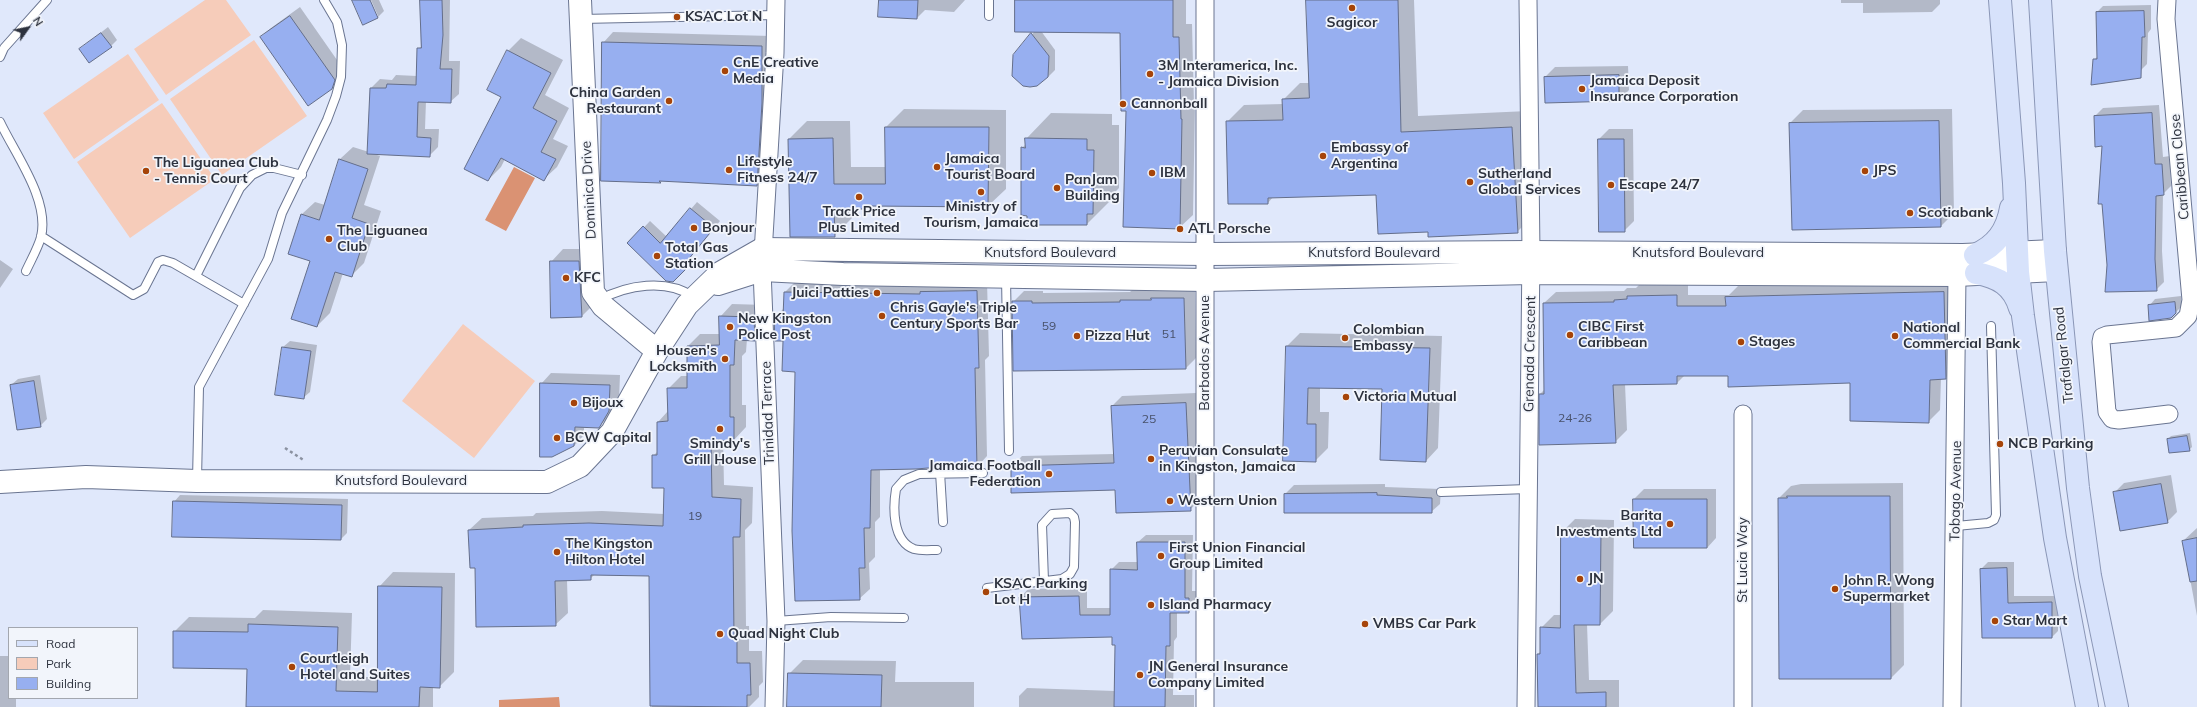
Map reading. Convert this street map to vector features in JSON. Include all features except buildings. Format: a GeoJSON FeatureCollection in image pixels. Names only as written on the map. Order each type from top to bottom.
{"type":"FeatureCollection","features":[{"type":"Feature","properties":{"kind":"main road"},"geometry":{"type":"LineString","coordinates":[[2000,0],[2023,316],[2055,538],[2084,706]]}},
{"type":"Feature","properties":{"kind":"main road","name":"Trafalgar Road"},"geometry":{"type":"LineString","coordinates":[[2040,0],[2056,261],[2077,481],[2090,576],[2117,707]]}},
{"type":"Feature","properties":{"kind":"main road","name":"Dominica Drive"},"geometry":{"type":"LineString","coordinates":[[580,10],[594,292],[598,301]]}},
{"type":"Feature","properties":{"kind":"main road"},"geometry":{"type":"LineString","coordinates":[[2014,183],[2010,213],[2004,232],[1969,268],[2001,280],[2017,298],[2023,316]]}},
{"type":"Feature","properties":{"kind":"main road","name":"Knutsford Boulevard"},"geometry":{"type":"LineString","coordinates":[[2,482],[86,477],[197,481],[547,482],[580,466],[612,432],[657,350],[687,305],[720,273],[762,260],[1206,254],[1531,252],[1969,268]]}},
{"type":"Feature","properties":{"kind":"main road","name":"Knutsford Boulevard"},"geometry":{"type":"LineString","coordinates":[[762,260],[1006,277],[1206,280],[1531,273],[1969,268],[2056,261]]}},
{"type":"Feature","properties":{"kind":"main road"},"geometry":{"type":"LineString","coordinates":[[598,301],[657,350]]}},
{"type":"Feature","properties":{"kind":"street","name":"Barbados Avenue"},"geometry":{"type":"LineString","coordinates":[[1205,0],[1205,707]]}},
{"type":"Feature","properties":{"kind":"street","name":"Grenada Crescent"},"geometry":{"type":"LineString","coordinates":[[1526,707],[1531,273],[1528,0]]}},
{"type":"Feature","properties":{"kind":"street","name":"Caribbean Close"},"geometry":{"type":"LineString","coordinates":[[2167,0],[2166,20],[2191,300],[2188,316],[2176,328],[2107,335],[2102,337],[2101,342],[2107,412],[2112,419],[2119,420],[2169,414]]}},
{"type":"Feature","properties":{"kind":"street","name":"Trinidad Terrace"},"geometry":{"type":"LineString","coordinates":[[774,707],[776,621],[762,260],[776,8]]}},
{"type":"Feature","properties":{"kind":"street","name":"Tobago Avenue"},"geometry":{"type":"LineString","coordinates":[[1952,707],[1956,526],[1969,268]]}},
{"type":"Feature","properties":{"kind":"street","name":"St Lucia Way"},"geometry":{"type":"LineString","coordinates":[[1743,707],[1744,414]]}},
{"type":"Feature","properties":{"kind":"lane"},"geometry":{"type":"LineString","coordinates":[[0,57],[4,48],[47,0]]}},
{"type":"Feature","properties":{"kind":"lane"},"geometry":{"type":"LineString","coordinates":[[197,481],[199,387],[268,260],[282,213],[302,175],[327,120],[341,77],[342,45],[337,22],[324,0]]}},
{"type":"Feature","properties":{"kind":"lane"},"geometry":{"type":"LineString","coordinates":[[989,0],[989,16]]}},
{"type":"Feature","properties":{"kind":"lane"},"geometry":{"type":"LineString","coordinates":[[580,10],[776,8]]}},
{"type":"Feature","properties":{"kind":"lane"},"geometry":{"type":"LineString","coordinates":[[0,122],[12,148],[34,184],[41,214],[42,236],[26,271]]}},
{"type":"Feature","properties":{"kind":"lane"},"geometry":{"type":"LineString","coordinates":[[196,276],[240,188],[252,175],[266,168],[274,168],[302,175]]}},
{"type":"Feature","properties":{"kind":"lane"},"geometry":{"type":"LineString","coordinates":[[42,236],[133,295],[144,289],[158,262],[163,260],[196,276],[244,304]]}},
{"type":"Feature","properties":{"kind":"lane"},"geometry":{"type":"LineString","coordinates":[[1006,277],[1009,451]]}},
{"type":"Feature","properties":{"kind":"lane"},"geometry":{"type":"LineString","coordinates":[[598,301],[612,293],[658,285],[700,293]]}},
{"type":"Feature","properties":{"kind":"lane"},"geometry":{"type":"LineString","coordinates":[[1956,526],[1988,523],[1994,520],[1996,515],[1990,326]]}},
{"type":"Feature","properties":{"kind":"lane"},"geometry":{"type":"LineString","coordinates":[[936,550],[914,549],[903,541],[896,526],[894,498],[896,489],[904,480],[919,474],[940,472],[983,473]]}},
{"type":"Feature","properties":{"kind":"lane"},"geometry":{"type":"LineString","coordinates":[[940,472],[943,522]]}},
{"type":"Feature","properties":{"kind":"lane"},"geometry":{"type":"LineString","coordinates":[[1441,492],[1528,489]]}},
{"type":"Feature","properties":{"kind":"lane"},"geometry":{"type":"LineString","coordinates":[[987,588],[1062,579],[1070,574],[1074,567],[1075,522],[1074,517],[1070,513],[1052,514],[1042,525],[1044,581]]}},
{"type":"Feature","properties":{"kind":"lane"},"geometry":{"type":"LineString","coordinates":[[776,621],[831,617],[904,618]]}},
{"type":"Feature","properties":{"kind":"green space"},"geometry":{"type":"Polygon","coordinates":[[[205,0],[226,0],[251,35],[166,95],[134,49],[205,0]]]}},
{"type":"Feature","properties":{"kind":"green space","name":"The Liguanea Club - Tennis Court"},"geometry":{"type":"Polygon","coordinates":[[[254,40],[307,116],[222,175],[170,99],[254,40]]]}},
{"type":"Feature","properties":{"kind":"green space"},"geometry":{"type":"Polygon","coordinates":[[[128,54],[159,100],[74,159],[43,113],[128,54]]]}},
{"type":"Feature","properties":{"kind":"green space","name":"The Liguanea Club - Tennis Court"},"geometry":{"type":"Polygon","coordinates":[[[162,103],[215,179],[130,238],[77,162],[162,103]]]}},
{"type":"Feature","properties":{"kind":"green space"},"geometry":{"type":"Polygon","coordinates":[[[463,324],[535,381],[474,458],[402,401],[463,324]]]}},
{"type":"Feature","properties":{"kind":"shaded area"},"geometry":{"type":"Polygon","coordinates":[[[514,167],[535,178],[506,231],[485,220],[514,167]]]}},
{"type":"Feature","properties":{"kind":"shaded area"},"geometry":{"type":"Polygon","coordinates":[[[559,697],[560,707],[499,707],[499,700],[559,697]]]}},
{"type":"Feature","properties":{"kind":"place","name":"Sagicor"},"geometry":{"type":"Point","coordinates":[1352,8]}},
{"type":"Feature","properties":{"kind":"place","name":"KSAC Lot N"},"geometry":{"type":"Point","coordinates":[677,17]}},
{"type":"Feature","properties":{"kind":"place","name":"CnE Creative Media"},"geometry":{"type":"Point","coordinates":[725,71]}},
{"type":"Feature","properties":{"kind":"place","name":"3M Interamerica, Inc. - Jamaica Division"},"geometry":{"type":"Point","coordinates":[1150,74]}},
{"type":"Feature","properties":{"kind":"place","name":"Jamaica Deposit Insurance Corporation"},"geometry":{"type":"Point","coordinates":[1582,89]}},
{"type":"Feature","properties":{"kind":"place","name":"China Garden Restaurant"},"geometry":{"type":"Point","coordinates":[669,101]}},
{"type":"Feature","properties":{"kind":"place","name":"Cannonball"},"geometry":{"type":"Point","coordinates":[1123,104]}},
{"type":"Feature","properties":{"kind":"place","name":"Embassy of Argentina"},"geometry":{"type":"Point","coordinates":[1323,156]}},
{"type":"Feature","properties":{"kind":"place","name":"Jamaica Tourist Board"},"geometry":{"type":"Point","coordinates":[937,167]}},
{"type":"Feature","properties":{"kind":"place","name":"Lifestyle Fitness 24/7"},"geometry":{"type":"Point","coordinates":[729,170]}},
{"type":"Feature","properties":{"kind":"place","name":"The Liguanea Club - Tennis Court"},"geometry":{"type":"Point","coordinates":[146,171]}},
{"type":"Feature","properties":{"kind":"place","name":"JPS"},"geometry":{"type":"Point","coordinates":[1865,171]}},
{"type":"Feature","properties":{"kind":"place","name":"IBM"},"geometry":{"type":"Point","coordinates":[1152,173]}},
{"type":"Feature","properties":{"kind":"place","name":"Sutherland Global Services"},"geometry":{"type":"Point","coordinates":[1470,182]}},
{"type":"Feature","properties":{"kind":"place","name":"Escape 24/7"},"geometry":{"type":"Point","coordinates":[1611,185]}},
{"type":"Feature","properties":{"kind":"place","name":"PanJam Building"},"geometry":{"type":"Point","coordinates":[1057,188]}},
{"type":"Feature","properties":{"kind":"place","name":"Ministry of Tourism, Jamaica"},"geometry":{"type":"Point","coordinates":[981,192]}},
{"type":"Feature","properties":{"kind":"place","name":"Track Price Plus Limited"},"geometry":{"type":"Point","coordinates":[859,197]}},
{"type":"Feature","properties":{"kind":"place","name":"Scotiabank"},"geometry":{"type":"Point","coordinates":[1910,213]}},
{"type":"Feature","properties":{"kind":"place","name":"Bonjour"},"geometry":{"type":"Point","coordinates":[694,228]}},
{"type":"Feature","properties":{"kind":"place","name":"ATL Porsche"},"geometry":{"type":"Point","coordinates":[1180,229]}},
{"type":"Feature","properties":{"kind":"place","name":"The Liguanea Club"},"geometry":{"type":"Point","coordinates":[329,239]}},
{"type":"Feature","properties":{"kind":"place","name":"Total Gas Station"},"geometry":{"type":"Point","coordinates":[657,256]}},
{"type":"Feature","properties":{"kind":"place","name":"KFC"},"geometry":{"type":"Point","coordinates":[566,278]}},
{"type":"Feature","properties":{"kind":"place","name":"Juici Patties"},"geometry":{"type":"Point","coordinates":[877,293]}},
{"type":"Feature","properties":{"kind":"place","name":"Chris Gayle's Triple Century Sports Bar"},"geometry":{"type":"Point","coordinates":[882,316]}},
{"type":"Feature","properties":{"kind":"place","name":"New Kingston Police Post"},"geometry":{"type":"Point","coordinates":[730,327]}},
{"type":"Feature","properties":{"kind":"place","name":"CIBC First Caribbean"},"geometry":{"type":"Point","coordinates":[1570,335]}},
{"type":"Feature","properties":{"kind":"place","name":"Pizza Hut"},"geometry":{"type":"Point","coordinates":[1077,336]}},
{"type":"Feature","properties":{"kind":"place","name":"National Commercial Bank"},"geometry":{"type":"Point","coordinates":[1895,336]}},
{"type":"Feature","properties":{"kind":"place","name":"Colombian Embassy"},"geometry":{"type":"Point","coordinates":[1345,338]}},
{"type":"Feature","properties":{"kind":"place","name":"Stages"},"geometry":{"type":"Point","coordinates":[1741,342]}},
{"type":"Feature","properties":{"kind":"place","name":"Housen's Locksmith"},"geometry":{"type":"Point","coordinates":[725,359]}},
{"type":"Feature","properties":{"kind":"place","name":"Victoria Mutual"},"geometry":{"type":"Point","coordinates":[1346,397]}},
{"type":"Feature","properties":{"kind":"place","name":"Bijoux"},"geometry":{"type":"Point","coordinates":[574,403]}},
{"type":"Feature","properties":{"kind":"place","name":"Smindy's Grill House"},"geometry":{"type":"Point","coordinates":[720,429]}},
{"type":"Feature","properties":{"kind":"place","name":"BCW Capital"},"geometry":{"type":"Point","coordinates":[557,438]}},
{"type":"Feature","properties":{"kind":"place","name":"NCB Parking"},"geometry":{"type":"Point","coordinates":[2000,444]}},
{"type":"Feature","properties":{"kind":"place","name":"Peruvian Consulate in Kingston, Jamaica"},"geometry":{"type":"Point","coordinates":[1151,459]}},
{"type":"Feature","properties":{"kind":"place","name":"Jamaica Football Federation"},"geometry":{"type":"Point","coordinates":[1049,474]}},
{"type":"Feature","properties":{"kind":"place","name":"Western Union"},"geometry":{"type":"Point","coordinates":[1170,501]}},
{"type":"Feature","properties":{"kind":"place","name":"Barita Investments Ltd"},"geometry":{"type":"Point","coordinates":[1670,524]}},
{"type":"Feature","properties":{"kind":"place","name":"The Kingston Hilton Hotel"},"geometry":{"type":"Point","coordinates":[557,552]}},
{"type":"Feature","properties":{"kind":"place","name":"First Union Financial Group Limited"},"geometry":{"type":"Point","coordinates":[1161,556]}},
{"type":"Feature","properties":{"kind":"place","name":"JN"},"geometry":{"type":"Point","coordinates":[1580,579]}},
{"type":"Feature","properties":{"kind":"place","name":"John R. Wong Supermarket"},"geometry":{"type":"Point","coordinates":[1835,589]}},
{"type":"Feature","properties":{"kind":"place","name":"KSAC Parking Lot H"},"geometry":{"type":"Point","coordinates":[986,592]}},
{"type":"Feature","properties":{"kind":"place","name":"Island Pharmacy"},"geometry":{"type":"Point","coordinates":[1151,605]}},
{"type":"Feature","properties":{"kind":"place","name":"Star Mart"},"geometry":{"type":"Point","coordinates":[1995,621]}},
{"type":"Feature","properties":{"kind":"place","name":"VMBS Car Park"},"geometry":{"type":"Point","coordinates":[1365,624]}},
{"type":"Feature","properties":{"kind":"place","name":"Quad Night Club"},"geometry":{"type":"Point","coordinates":[720,634]}},
{"type":"Feature","properties":{"kind":"place","name":"Courtleigh Hotel and Suites"},"geometry":{"type":"Point","coordinates":[292,667]}},
{"type":"Feature","properties":{"kind":"place","name":"JN General Insurance Company Limited"},"geometry":{"type":"Point","coordinates":[1140,675]}}]}
